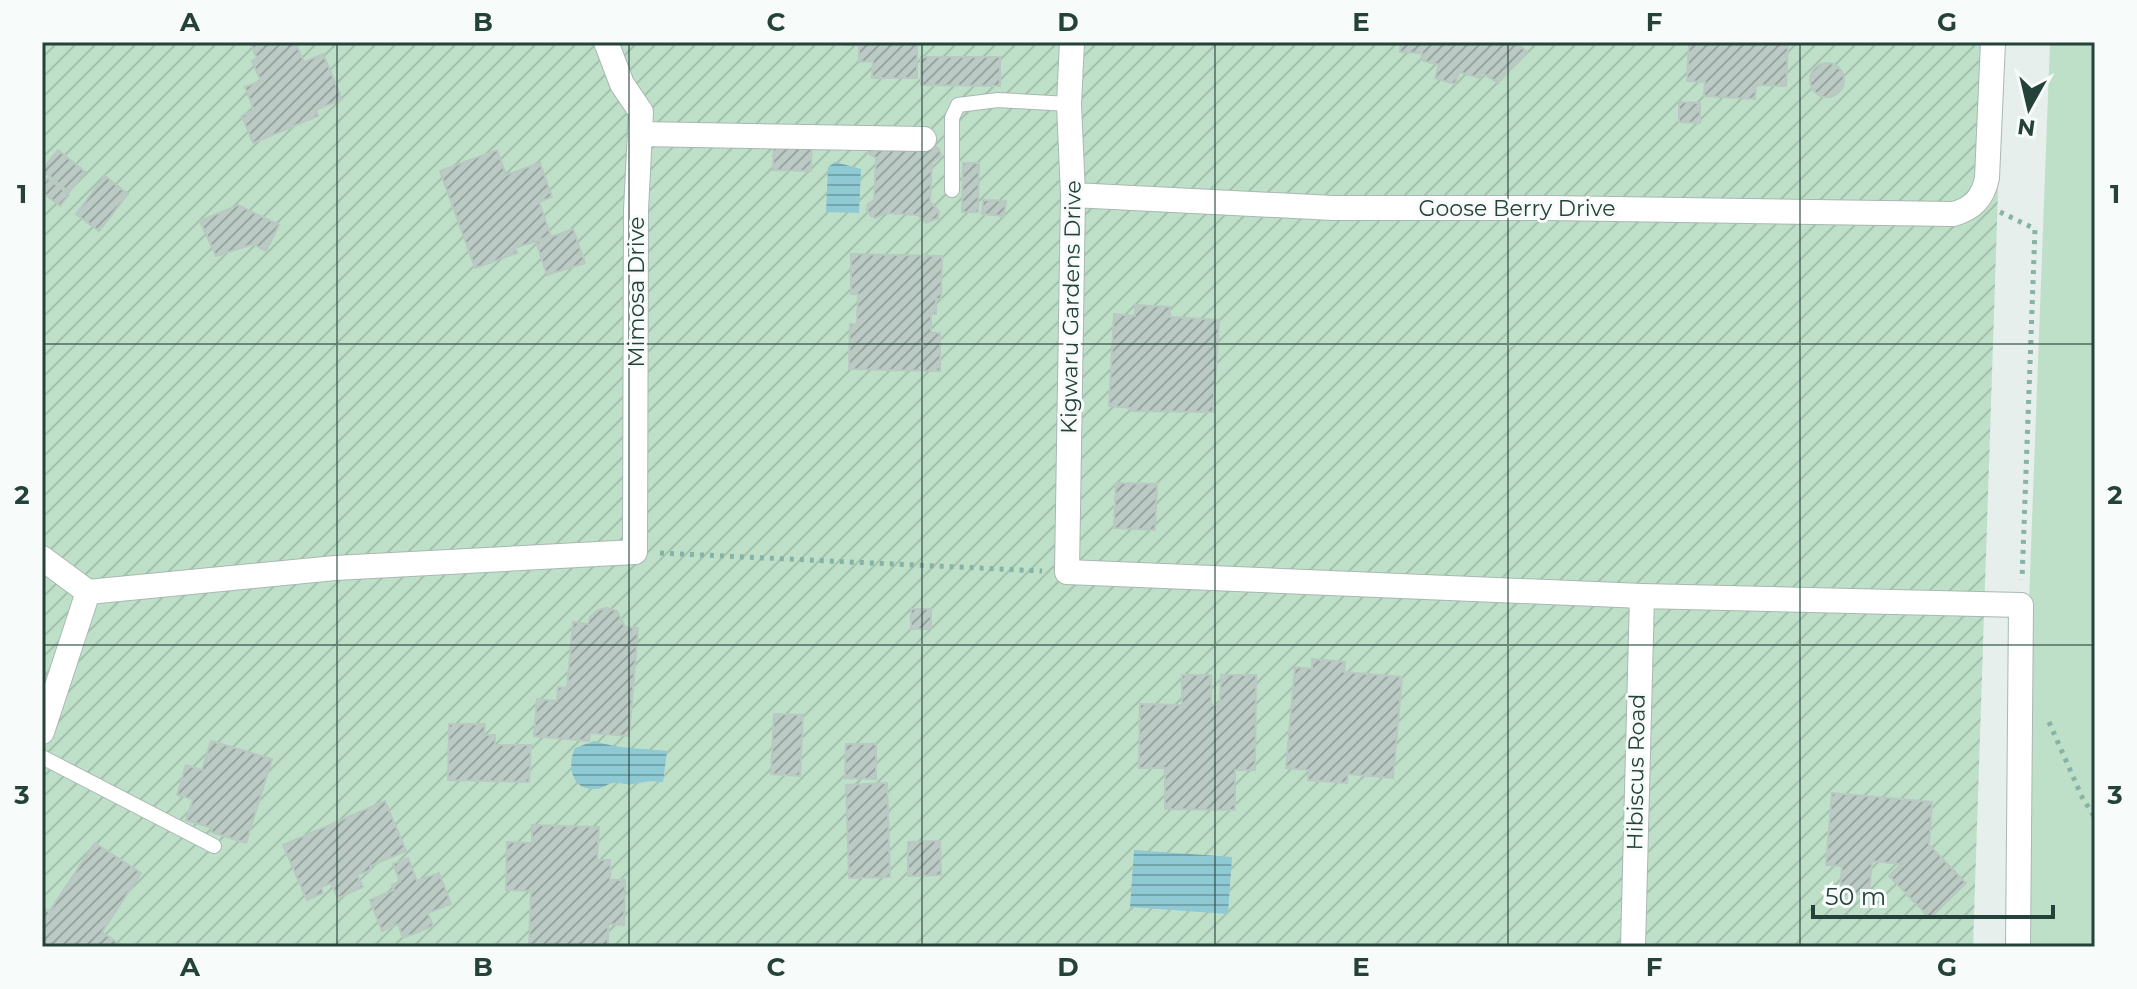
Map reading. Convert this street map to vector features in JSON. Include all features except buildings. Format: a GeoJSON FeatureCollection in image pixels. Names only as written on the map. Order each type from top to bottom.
{"type":"FeatureCollection","features":[{"type":"Feature","properties":{"kind":"street","name":"Mimosa Drive"},"geometry":{"type":"LineString","coordinates":[[606,42],[622,84],[641,112],[636,225],[635,552]]}},
{"type":"Feature","properties":{"kind":"street","name":"Kigwaru Gardens Drive"},"geometry":{"type":"LineString","coordinates":[[1067,572],[1073,195],[1069,104],[1072,42]]}},
{"type":"Feature","properties":{"kind":"street"},"geometry":{"type":"LineString","coordinates":[[1969,206],[1984,192],[1987,178],[1993,42]]}},
{"type":"Feature","properties":{"kind":"street"},"geometry":{"type":"LineString","coordinates":[[640,134],[924,139]]}},
{"type":"Feature","properties":{"kind":"street","name":"Goose Berry Drive"},"geometry":{"type":"LineString","coordinates":[[1073,195],[1333,208],[1548,208],[1913,215],[1969,206]]}},
{"type":"Feature","properties":{"kind":"street"},"geometry":{"type":"LineString","coordinates":[[42,558],[88,592],[335,568],[635,552]]}},
{"type":"Feature","properties":{"kind":"street"},"geometry":{"type":"LineString","coordinates":[[1067,572],[1642,596],[2021,605],[2018,947]]}},
{"type":"Feature","properties":{"kind":"street"},"geometry":{"type":"LineString","coordinates":[[42,732],[88,592]]}},
{"type":"Feature","properties":{"kind":"street","name":"Hibiscus Road"},"geometry":{"type":"LineString","coordinates":[[1633,947],[1642,596]]}},
{"type":"Feature","properties":{"kind":"lane"},"geometry":{"type":"LineString","coordinates":[[952,190],[952,118],[958,105],[998,100],[1069,104]]}},
{"type":"Feature","properties":{"kind":"lane"},"geometry":{"type":"LineString","coordinates":[[42,757],[214,846]]}},
{"type":"Feature","properties":{"kind":"path"},"geometry":{"type":"LineString","coordinates":[[1969,206],[2035,229],[2021,605]]}},
{"type":"Feature","properties":{"kind":"path"},"geometry":{"type":"LineString","coordinates":[[635,552],[1067,572]]}},
{"type":"Feature","properties":{"kind":"path"},"geometry":{"type":"LineString","coordinates":[[2020,680],[2051,724],[2082,797],[2095,818]]}},
{"type":"Feature","properties":{"kind":"green space"},"geometry":{"type":"Polygon","coordinates":[[[42,42],[2003,42],[1973,947],[42,947],[42,42]]]}},
{"type":"Feature","properties":{"kind":"green space"},"geometry":{"type":"Polygon","coordinates":[[[2050,42],[2095,42],[2095,947],[2016,947],[2050,42]]]}},
{"type":"Feature","properties":{"kind":"water"},"geometry":{"type":"Polygon","coordinates":[[[835,162],[861,169],[859,213],[826,212],[828,167],[835,162]]]}},
{"type":"Feature","properties":{"kind":"water"},"geometry":{"type":"Polygon","coordinates":[[[594,741],[667,751],[663,782],[613,783],[595,789],[581,785],[571,769],[575,748],[594,741]]]}},
{"type":"Feature","properties":{"kind":"water"},"geometry":{"type":"Polygon","coordinates":[[[1134,850],[1232,857],[1228,914],[1130,907],[1134,850]]]}}]}
